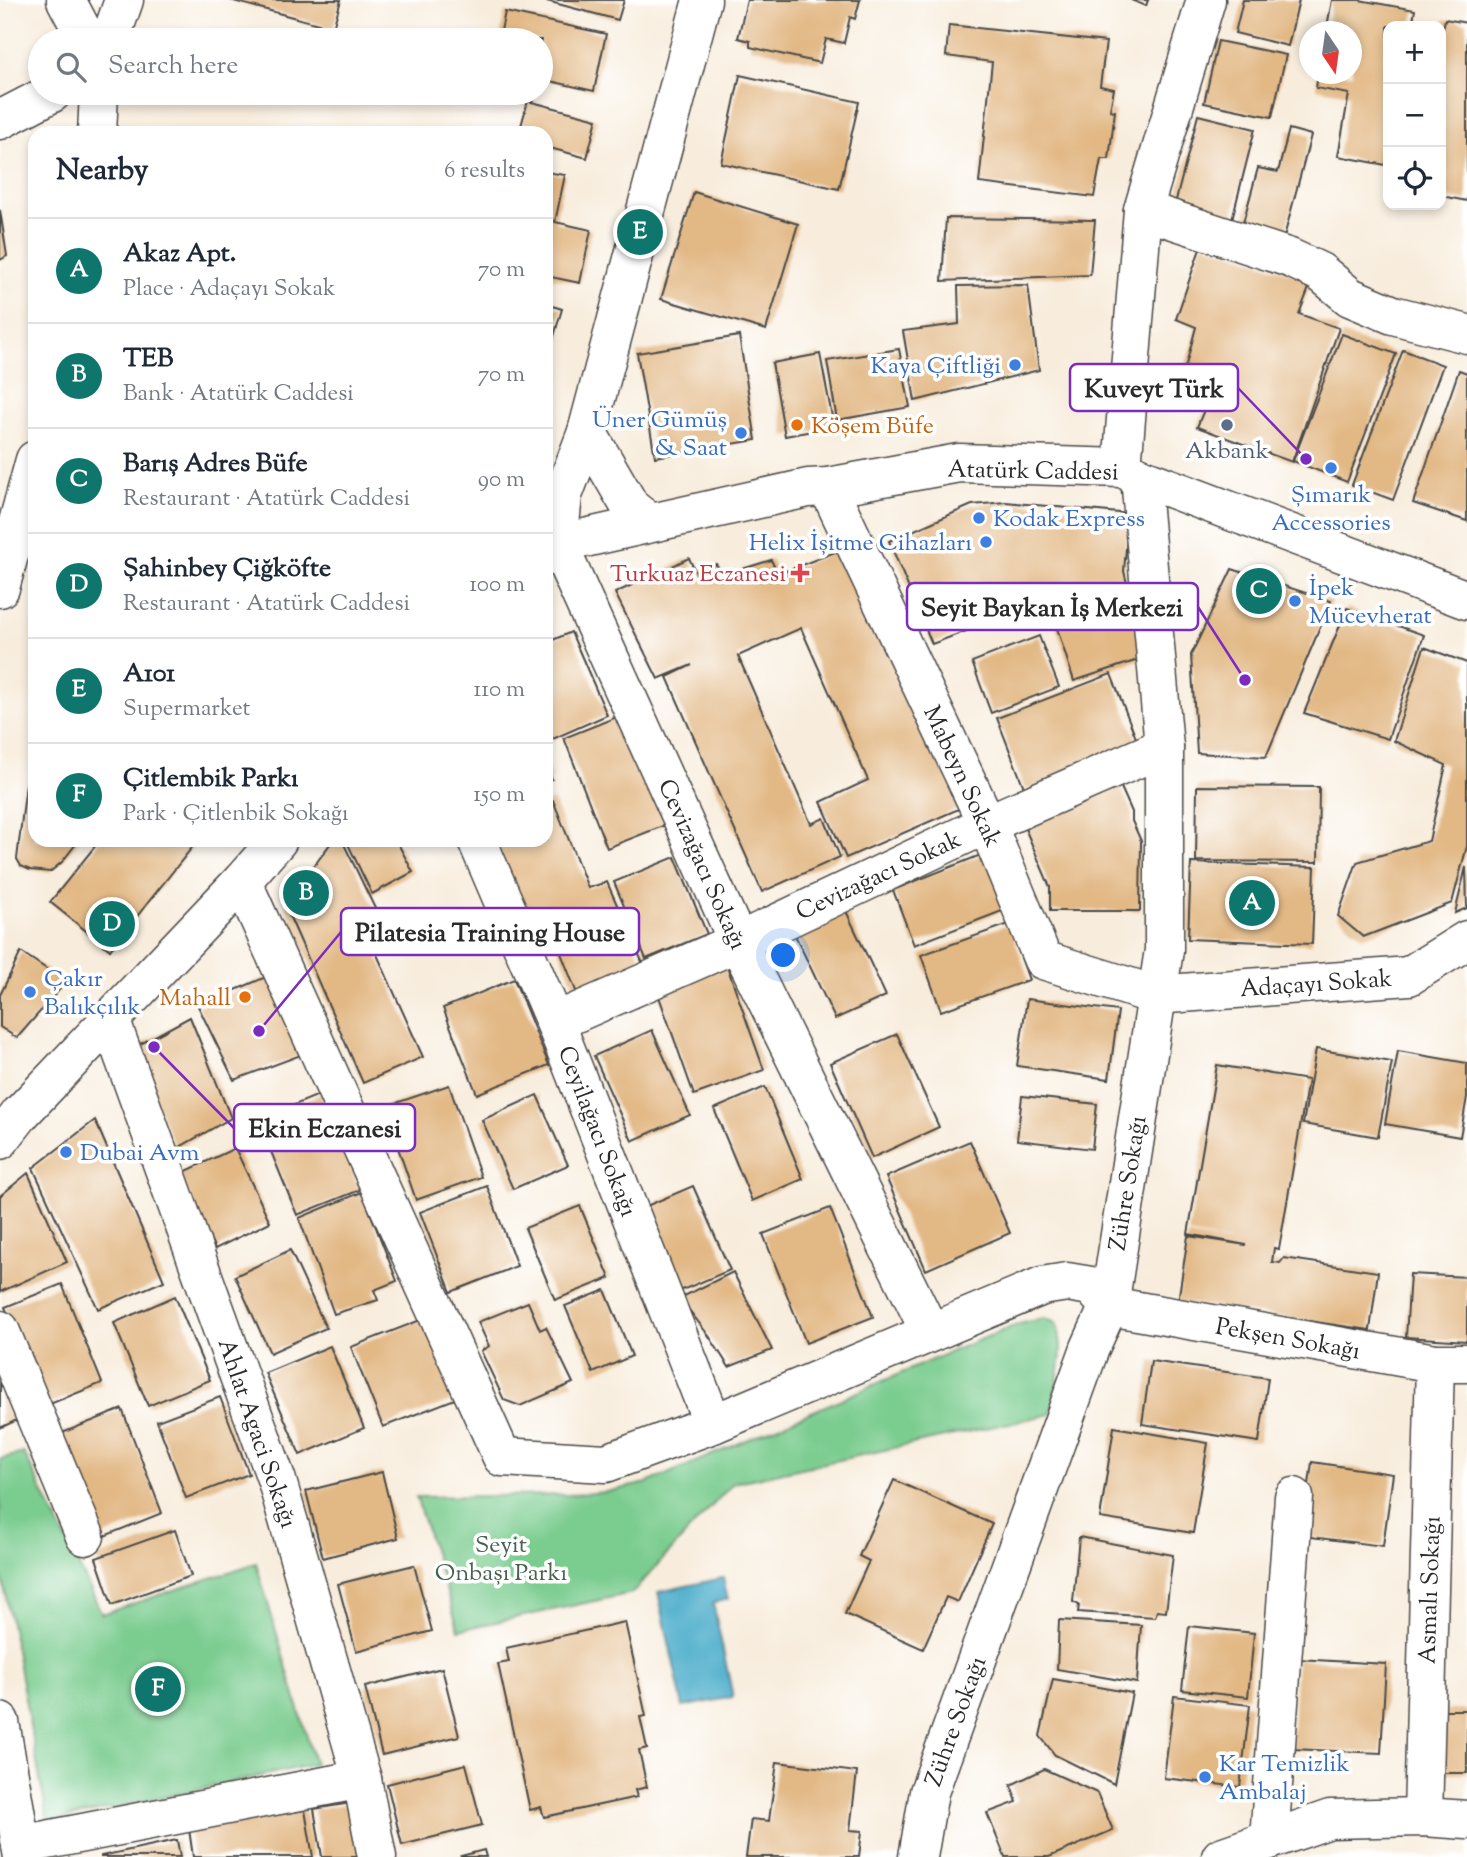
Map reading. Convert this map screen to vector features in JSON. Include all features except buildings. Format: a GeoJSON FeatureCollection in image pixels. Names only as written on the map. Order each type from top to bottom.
{"type":"FeatureCollection","features":[{"type":"Feature","properties":{"kind":"street"},"geometry":{"type":"LineString","coordinates":[[66,0],[81,28]]}},
{"type":"Feature","properties":{"kind":"street"},"geometry":{"type":"LineString","coordinates":[[114,28],[124,0]]}},
{"type":"Feature","properties":{"kind":"street"},"geometry":{"type":"LineString","coordinates":[[553,545],[563,495],[587,432],[702,0]]}},
{"type":"Feature","properties":{"kind":"street","name":"Zühre Sokağı"},"geometry":{"type":"LineString","coordinates":[[918,1857],[929,1792],[1085,1361],[1109,1306],[1164,950],[1164,747],[1131,473],[1143,210],[1206,0]]}},
{"type":"Feature","properties":{"kind":"street"},"geometry":{"type":"LineString","coordinates":[[0,120],[29,105]]}},
{"type":"Feature","properties":{"kind":"street"},"geometry":{"type":"LineString","coordinates":[[97,126],[98,105]]}},
{"type":"Feature","properties":{"kind":"street"},"geometry":{"type":"LineString","coordinates":[[1143,210],[1290,258],[1320,272],[1350,297],[1394,315],[1467,334]]}},
{"type":"Feature","properties":{"kind":"street"},"geometry":{"type":"LineString","coordinates":[[587,432],[631,508],[650,523]]}},
{"type":"Feature","properties":{"kind":"street","name":"Atatürk Caddesi"},"geometry":{"type":"LineString","coordinates":[[553,550],[650,523],[808,488],[828,487],[959,463],[1131,473],[1467,600]]}},
{"type":"Feature","properties":{"kind":"street"},"geometry":{"type":"LineString","coordinates":[[0,585],[28,485]]}},
{"type":"Feature","properties":{"kind":"street","name":"Mabeyn Sokak"},"geometry":{"type":"LineString","coordinates":[[828,487],[987,824],[1043,960],[1155,995]]}},
{"type":"Feature","properties":{"kind":"street","name":"Cevizağacı Sokağı"},"geometry":{"type":"LineString","coordinates":[[553,552],[738,942],[930,1332]]}},
{"type":"Feature","properties":{"kind":"street","name":"Cevizağacı Sokak"},"geometry":{"type":"LineString","coordinates":[[555,1022],[738,942],[987,824],[1164,747]]}},
{"type":"Feature","properties":{"kind":"street"},"geometry":{"type":"LineString","coordinates":[[7,1123],[110,1019],[272,847]]}},
{"type":"Feature","properties":{"kind":"street","name":"Ceyilağacı Sokağı"},"geometry":{"type":"LineString","coordinates":[[480,847],[555,1022],[713,1424]]}},
{"type":"Feature","properties":{"kind":"street"},"geometry":{"type":"LineString","coordinates":[[242,881],[502,1457],[606,1463],[713,1424],[1042,1286],[1067,1282],[1091,1286],[1109,1306]]}},
{"type":"Feature","properties":{"kind":"street","name":"Adaçayı Sokak"},"geometry":{"type":"LineString","coordinates":[[1155,995],[1409,976],[1467,940]]}},
{"type":"Feature","properties":{"kind":"street","name":"Ahlat Agaci Sokağı"},"geometry":{"type":"LineString","coordinates":[[110,1019],[277,1481],[362,1779],[377,1857]]}},
{"type":"Feature","properties":{"kind":"street","name":"Pekşen Sokağı"},"geometry":{"type":"LineString","coordinates":[[1109,1306],[1451,1363]]}},
{"type":"Feature","properties":{"kind":"street"},"geometry":{"type":"LineString","coordinates":[[0,1330],[85,1536]]}},
{"type":"Feature","properties":{"kind":"street","name":"Asmalı Sokağı"},"geometry":{"type":"LineString","coordinates":[[1423,1817],[1451,1363]]}},
{"type":"Feature","properties":{"kind":"street"},"geometry":{"type":"LineString","coordinates":[[1269,1840],[1294,1497]]}},
{"type":"Feature","properties":{"kind":"street"},"geometry":{"type":"LineString","coordinates":[[0,1723],[22,1851],[362,1779]]}},
{"type":"Feature","properties":{"kind":"street"},"geometry":{"type":"LineString","coordinates":[[1221,1857],[1329,1819],[1423,1817],[1467,1820]]}},
{"type":"Feature","properties":{"kind":"green space","name":"Seyit Onbaşı Parkı"},"geometry":{"type":"Polygon","coordinates":[[[1044,1318],[1056,1323],[1061,1345],[1060,1368],[1051,1414],[733,1483],[632,1593],[459,1630],[416,1497],[568,1495],[606,1492],[647,1483],[957,1349],[1019,1324],[1044,1318]]]}},
{"type":"Feature","properties":{"kind":"green space"},"geometry":{"type":"Polygon","coordinates":[[[24,1453],[102,1614],[256,1563],[315,1764],[48,1822],[0,1565],[0,1459],[24,1453]]]}},
{"type":"Feature","properties":{"kind":"water"},"geometry":{"type":"Polygon","coordinates":[[[723,1578],[728,1599],[713,1603],[733,1697],[683,1707],[658,1592],[723,1578]]]}},
{"type":"Feature","properties":{"kind":"place","name":"A101"},"geometry":{"type":"Point","coordinates":[640,232]}},
{"type":"Feature","properties":{"kind":"place","name":"Kaya Çiftliği"},"geometry":{"type":"Point","coordinates":[1015,365]}},
{"type":"Feature","properties":{"kind":"place","name":"Köşem Büfe"},"geometry":{"type":"Point","coordinates":[797,425]}},
{"type":"Feature","properties":{"kind":"place","name":"Akbank"},"geometry":{"type":"Point","coordinates":[1227,425]}},
{"type":"Feature","properties":{"kind":"place","name":"Üner Gümüş & Saat"},"geometry":{"type":"Point","coordinates":[741,433]}},
{"type":"Feature","properties":{"kind":"place","name":"Kuveyt Türk"},"geometry":{"type":"Point","coordinates":[1306,459]}},
{"type":"Feature","properties":{"kind":"place","name":"Şımarık Accessories"},"geometry":{"type":"Point","coordinates":[1331,468]}},
{"type":"Feature","properties":{"kind":"place","name":"Kodak Express"},"geometry":{"type":"Point","coordinates":[979,518]}},
{"type":"Feature","properties":{"kind":"place","name":"Helix İşitme Cihazları"},"geometry":{"type":"Point","coordinates":[986,542]}},
{"type":"Feature","properties":{"kind":"place","name":"Turkuaz Eczanesi"},"geometry":{"type":"Point","coordinates":[800,573]}},
{"type":"Feature","properties":{"kind":"place","name":"Barış Adres Büfe"},"geometry":{"type":"Point","coordinates":[1259,591]}},
{"type":"Feature","properties":{"kind":"place","name":"İpek Mücevherat"},"geometry":{"type":"Point","coordinates":[1295,601]}},
{"type":"Feature","properties":{"kind":"place","name":"Seyit Baykan İş Merkezi"},"geometry":{"type":"Point","coordinates":[1245,680]}},
{"type":"Feature","properties":{"kind":"place","name":"TEB"},"geometry":{"type":"Point","coordinates":[306,893]}},
{"type":"Feature","properties":{"kind":"place","name":"Akaz Apt."},"geometry":{"type":"Point","coordinates":[1252,903]}},
{"type":"Feature","properties":{"kind":"place","name":"Şahinbey Çiğköfte"},"geometry":{"type":"Point","coordinates":[112,924]}},
{"type":"Feature","properties":{"kind":"place","name":"Çakır Balıkçılık"},"geometry":{"type":"Point","coordinates":[30,992]}},
{"type":"Feature","properties":{"kind":"place","name":"Mahall"},"geometry":{"type":"Point","coordinates":[245,997]}},
{"type":"Feature","properties":{"kind":"place","name":"Pilatesia Training House"},"geometry":{"type":"Point","coordinates":[259,1031]}},
{"type":"Feature","properties":{"kind":"place","name":"Ekin Eczanesi"},"geometry":{"type":"Point","coordinates":[154,1047]}},
{"type":"Feature","properties":{"kind":"place","name":"Dubai Avm"},"geometry":{"type":"Point","coordinates":[66,1152]}},
{"type":"Feature","properties":{"kind":"place","name":"Çitlembik Parkı"},"geometry":{"type":"Point","coordinates":[158,1689]}},
{"type":"Feature","properties":{"kind":"place","name":"Kar Temizlik Ambalaj"},"geometry":{"type":"Point","coordinates":[1205,1777]}}]}
